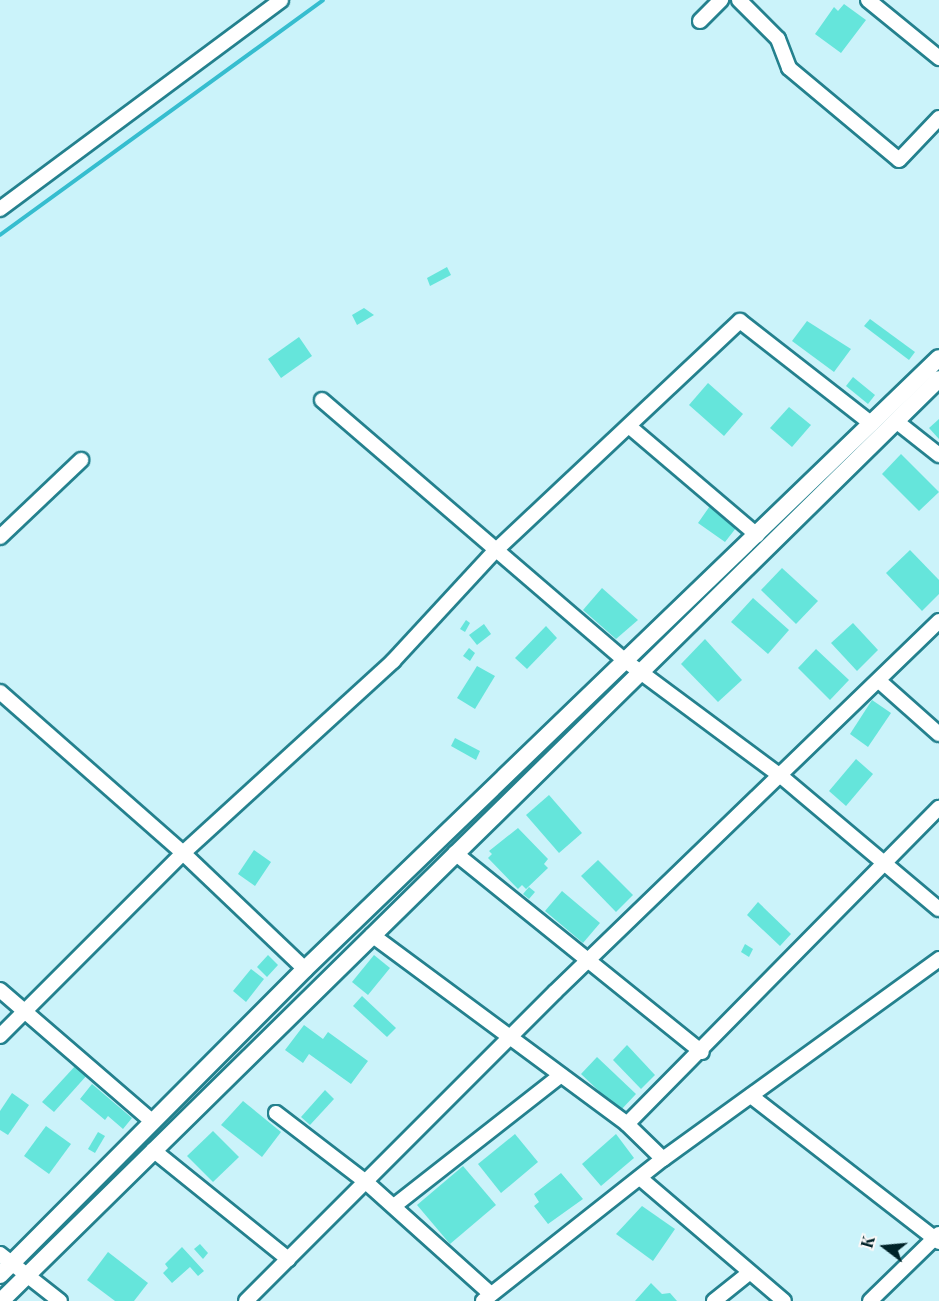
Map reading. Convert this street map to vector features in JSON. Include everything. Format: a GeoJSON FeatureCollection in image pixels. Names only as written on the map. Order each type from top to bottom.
{"type":"FeatureCollection","features":[{"type":"Feature","properties":{"kind":"street"},"geometry":{"type":"LineString","coordinates":[[0,209],[281,0]]}},
{"type":"Feature","properties":{"kind":"street"},"geometry":{"type":"LineString","coordinates":[[700,21],[721,0]]}},
{"type":"Feature","properties":{"kind":"street"},"geometry":{"type":"LineString","coordinates":[[739,0],[778,39],[789,68],[899,160],[939,118]]}},
{"type":"Feature","properties":{"kind":"street"},"geometry":{"type":"LineString","coordinates":[[868,0],[939,58]]}},
{"type":"Feature","properties":{"kind":"street"},"geometry":{"type":"LineString","coordinates":[[0,1036],[183,853],[393,661],[495,551],[630,427],[740,321],[872,424]]}},
{"type":"Feature","properties":{"kind":"street"},"geometry":{"type":"LineString","coordinates":[[2,1301],[455,853],[757,534],[939,358]]}},
{"type":"Feature","properties":{"kind":"street"},"geometry":{"type":"LineString","coordinates":[[60,1301],[28,1276],[4,1264],[305,969],[633,667],[939,379]]}},
{"type":"Feature","properties":{"kind":"street"},"geometry":{"type":"LineString","coordinates":[[322,400],[495,551],[633,667],[782,777],[939,909]]}},
{"type":"Feature","properties":{"kind":"street"},"geometry":{"type":"LineString","coordinates":[[896,421],[939,455]]}},
{"type":"Feature","properties":{"kind":"street"},"geometry":{"type":"LineString","coordinates":[[630,427],[757,534]]}},
{"type":"Feature","properties":{"kind":"street"},"geometry":{"type":"LineString","coordinates":[[0,537],[81,460]]}},
{"type":"Feature","properties":{"kind":"street"},"geometry":{"type":"LineString","coordinates":[[246,1301],[588,961],[782,777],[879,681],[934,636],[939,621]]}},
{"type":"Feature","properties":{"kind":"street"},"geometry":{"type":"LineString","coordinates":[[879,681],[939,734]]}},
{"type":"Feature","properties":{"kind":"street"},"geometry":{"type":"LineString","coordinates":[[0,692],[183,853],[305,969]]}},
{"type":"Feature","properties":{"kind":"street"},"geometry":{"type":"LineString","coordinates":[[627,1124],[702,1052],[939,808]]}},
{"type":"Feature","properties":{"kind":"street"},"geometry":{"type":"LineString","coordinates":[[455,853],[702,1052]]}},
{"type":"Feature","properties":{"kind":"street"},"geometry":{"type":"LineString","coordinates":[[372,935],[627,1124],[663,1160]]}},
{"type":"Feature","properties":{"kind":"street"},"geometry":{"type":"LineString","coordinates":[[276,1113],[394,1206],[487,1298],[663,1160],[939,959]]}},
{"type":"Feature","properties":{"kind":"street"},"geometry":{"type":"LineString","coordinates":[[0,990],[152,1121]]}},
{"type":"Feature","properties":{"kind":"street"},"geometry":{"type":"LineString","coordinates":[[394,1206],[561,1075]]}},
{"type":"Feature","properties":{"kind":"street"},"geometry":{"type":"LineString","coordinates":[[751,1096],[937,1238],[870,1301]]}},
{"type":"Feature","properties":{"kind":"street"},"geometry":{"type":"LineString","coordinates":[[153,1150],[288,1259]]}},
{"type":"Feature","properties":{"kind":"street"},"geometry":{"type":"LineString","coordinates":[[640,1178],[784,1301]]}},
{"type":"Feature","properties":{"kind":"street"},"geometry":{"type":"LineString","coordinates":[[714,1301],[749,1273]]}},
{"type":"Feature","properties":{"kind":"building"},"geometry":{"type":"Polygon","coordinates":[[[844,4],[866,20],[841,53],[815,34],[834,7],[838,11],[844,4]]]}},
{"type":"Feature","properties":{"kind":"building"},"geometry":{"type":"Polygon","coordinates":[[[447,267],[451,275],[430,286],[427,278],[447,267]]]}},
{"type":"Feature","properties":{"kind":"building"},"geometry":{"type":"Polygon","coordinates":[[[364,308],[374,315],[357,325],[352,315],[364,308]]]}},
{"type":"Feature","properties":{"kind":"building"},"geometry":{"type":"Polygon","coordinates":[[[870,319],[915,352],[909,360],[864,326],[870,319]]]}},
{"type":"Feature","properties":{"kind":"building"},"geometry":{"type":"Polygon","coordinates":[[[807,321],[851,349],[834,372],[792,341],[807,321]]]}},
{"type":"Feature","properties":{"kind":"building"},"geometry":{"type":"Polygon","coordinates":[[[299,337],[312,356],[281,378],[268,359],[299,337]]]}},
{"type":"Feature","properties":{"kind":"building"},"geometry":{"type":"Polygon","coordinates":[[[853,377],[875,395],[868,404],[846,386],[853,377]]]}},
{"type":"Feature","properties":{"kind":"building"},"geometry":{"type":"Polygon","coordinates":[[[708,383],[743,414],[724,436],[689,405],[708,383]]]}},
{"type":"Feature","properties":{"kind":"building"},"geometry":{"type":"Polygon","coordinates":[[[789,407],[811,425],[792,447],[770,428],[789,407]]]}},
{"type":"Feature","properties":{"kind":"building"},"geometry":{"type":"Polygon","coordinates":[[[939,419],[939,439],[929,428],[939,419]]]}},
{"type":"Feature","properties":{"kind":"building"},"geometry":{"type":"Polygon","coordinates":[[[901,454],[939,492],[919,511],[882,474],[901,454]]]}},
{"type":"Feature","properties":{"kind":"building"},"geometry":{"type":"Polygon","coordinates":[[[712,503],[728,514],[724,519],[736,528],[725,542],[698,523],[712,503]]]}},
{"type":"Feature","properties":{"kind":"building"},"geometry":{"type":"Polygon","coordinates":[[[910,550],[939,580],[939,594],[922,611],[886,573],[910,550]]]}},
{"type":"Feature","properties":{"kind":"building"},"geometry":{"type":"Polygon","coordinates":[[[782,568],[818,601],[796,624],[761,590],[782,568]]]}},
{"type":"Feature","properties":{"kind":"building"},"geometry":{"type":"Polygon","coordinates":[[[602,588],[638,620],[616,639],[583,610],[602,588]]]}},
{"type":"Feature","properties":{"kind":"building"},"geometry":{"type":"Polygon","coordinates":[[[753,598],[789,630],[768,654],[731,622],[753,598]]]}},
{"type":"Feature","properties":{"kind":"building"},"geometry":{"type":"Polygon","coordinates":[[[466,620],[470,623],[465,632],[460,629],[466,620]]]}},
{"type":"Feature","properties":{"kind":"building"},"geometry":{"type":"Polygon","coordinates":[[[853,623],[878,650],[857,671],[831,643],[853,623]]]}},
{"type":"Feature","properties":{"kind":"building"},"geometry":{"type":"Polygon","coordinates":[[[484,624],[491,634],[477,645],[469,635],[484,624]]]}},
{"type":"Feature","properties":{"kind":"building"},"geometry":{"type":"Polygon","coordinates":[[[546,626],[557,638],[527,669],[515,658],[546,626]]]}},
{"type":"Feature","properties":{"kind":"building"},"geometry":{"type":"Polygon","coordinates":[[[705,639],[742,680],[718,702],[681,664],[705,639]]]}},
{"type":"Feature","properties":{"kind":"building"},"geometry":{"type":"Polygon","coordinates":[[[469,648],[475,653],[470,661],[463,656],[469,648]]]}},
{"type":"Feature","properties":{"kind":"building"},"geometry":{"type":"Polygon","coordinates":[[[816,649],[849,680],[830,700],[798,668],[816,649]]]}},
{"type":"Feature","properties":{"kind":"building"},"geometry":{"type":"Polygon","coordinates":[[[477,666],[495,676],[475,709],[457,698],[477,666]]]}},
{"type":"Feature","properties":{"kind":"building"},"geometry":{"type":"Polygon","coordinates":[[[872,700],[891,713],[868,747],[850,734],[872,700]]]}},
{"type":"Feature","properties":{"kind":"building"},"geometry":{"type":"Polygon","coordinates":[[[455,738],[480,751],[476,760],[451,746],[455,738]]]}},
{"type":"Feature","properties":{"kind":"building"},"geometry":{"type":"Polygon","coordinates":[[[856,759],[873,774],[846,806],[829,791],[856,759]]]}},
{"type":"Feature","properties":{"kind":"building"},"geometry":{"type":"Polygon","coordinates":[[[549,795],[582,833],[559,853],[526,815],[549,795]]]}},
{"type":"Feature","properties":{"kind":"building"},"geometry":{"type":"Polygon","coordinates":[[[518,828],[548,859],[544,864],[548,868],[526,889],[522,885],[518,889],[488,858],[492,854],[489,851],[518,828]]]}},
{"type":"Feature","properties":{"kind":"building"},"geometry":{"type":"Polygon","coordinates":[[[254,850],[271,862],[255,886],[238,874],[254,850]]]}},
{"type":"Feature","properties":{"kind":"building"},"geometry":{"type":"Polygon","coordinates":[[[598,860],[633,895],[616,912],[581,876],[598,860]]]}},
{"type":"Feature","properties":{"kind":"building"},"geometry":{"type":"Polygon","coordinates":[[[529,887],[535,892],[529,899],[523,894],[529,887]]]}},
{"type":"Feature","properties":{"kind":"building"},"geometry":{"type":"Polygon","coordinates":[[[562,891],[600,923],[583,943],[545,911],[562,891]]]}},
{"type":"Feature","properties":{"kind":"building"},"geometry":{"type":"Polygon","coordinates":[[[758,902],[791,934],[780,946],[747,915],[758,902]]]}},
{"type":"Feature","properties":{"kind":"building"},"geometry":{"type":"Polygon","coordinates":[[[745,944],[753,949],[749,957],[741,952],[745,944]]]}},
{"type":"Feature","properties":{"kind":"building"},"geometry":{"type":"Polygon","coordinates":[[[268,955],[278,965],[267,977],[257,967],[268,955]]]}},
{"type":"Feature","properties":{"kind":"building"},"geometry":{"type":"Polygon","coordinates":[[[374,955],[390,968],[368,995],[352,982],[374,955]]]}},
{"type":"Feature","properties":{"kind":"building"},"geometry":{"type":"Polygon","coordinates":[[[251,969],[264,979],[246,1002],[233,991],[251,969]]]}},
{"type":"Feature","properties":{"kind":"building"},"geometry":{"type":"Polygon","coordinates":[[[362,996],[396,1028],[387,1037],[353,1006],[362,996]]]}},
{"type":"Feature","properties":{"kind":"building"},"geometry":{"type":"Polygon","coordinates":[[[304,1025],[323,1039],[328,1032],[368,1061],[351,1084],[309,1054],[303,1063],[285,1050],[304,1025]]]}},
{"type":"Feature","properties":{"kind":"building"},"geometry":{"type":"Polygon","coordinates":[[[627,1045],[655,1075],[641,1089],[613,1060],[627,1045]]]}},
{"type":"Feature","properties":{"kind":"building"},"geometry":{"type":"Polygon","coordinates":[[[597,1057],[636,1094],[620,1111],[581,1074],[597,1057]]]}},
{"type":"Feature","properties":{"kind":"building"},"geometry":{"type":"Polygon","coordinates":[[[77,1064],[88,1074],[54,1112],[42,1102],[77,1064]]]}},
{"type":"Feature","properties":{"kind":"building"},"geometry":{"type":"Polygon","coordinates":[[[92,1084],[132,1118],[123,1129],[108,1116],[105,1120],[80,1099],[92,1084]]]}},
{"type":"Feature","properties":{"kind":"building"},"geometry":{"type":"Polygon","coordinates":[[[325,1090],[334,1099],[310,1125],[301,1117],[325,1090]]]}},
{"type":"Feature","properties":{"kind":"building"},"geometry":{"type":"Polygon","coordinates":[[[12,1093],[29,1105],[8,1135],[0,1130],[0,1111],[12,1093]]]}},
{"type":"Feature","properties":{"kind":"building"},"geometry":{"type":"Polygon","coordinates":[[[243,1101],[281,1132],[262,1157],[221,1125],[243,1101]]]}},
{"type":"Feature","properties":{"kind":"building"},"geometry":{"type":"Polygon","coordinates":[[[46,1126],[71,1144],[49,1174],[24,1156],[46,1126]]]}},
{"type":"Feature","properties":{"kind":"building"},"geometry":{"type":"Polygon","coordinates":[[[213,1131],[239,1157],[213,1182],[187,1156],[213,1131]]]}},
{"type":"Feature","properties":{"kind":"building"},"geometry":{"type":"Polygon","coordinates":[[[98,1132],[105,1136],[95,1153],[88,1149],[98,1132]]]}},
{"type":"Feature","properties":{"kind":"building"},"geometry":{"type":"Polygon","coordinates":[[[515,1134],[538,1162],[501,1193],[478,1164],[515,1134]]]}},
{"type":"Feature","properties":{"kind":"building"},"geometry":{"type":"Polygon","coordinates":[[[616,1134],[634,1158],[601,1186],[582,1164],[616,1134]]]}},
{"type":"Feature","properties":{"kind":"building"},"geometry":{"type":"Polygon","coordinates":[[[463,1166],[496,1205],[450,1244],[417,1205],[463,1166]]]}},
{"type":"Feature","properties":{"kind":"building"},"geometry":{"type":"Polygon","coordinates":[[[561,1173],[583,1199],[548,1224],[534,1206],[539,1202],[534,1194],[561,1173]]]}},
{"type":"Feature","properties":{"kind":"building"},"geometry":{"type":"Polygon","coordinates":[[[642,1206],[675,1229],[653,1261],[616,1234],[642,1206]]]}},
{"type":"Feature","properties":{"kind":"building"},"geometry":{"type":"Polygon","coordinates":[[[200,1244],[208,1253],[203,1259],[194,1249],[200,1244]]]}},
{"type":"Feature","properties":{"kind":"building"},"geometry":{"type":"Polygon","coordinates":[[[182,1247],[204,1271],[198,1276],[190,1267],[172,1283],[163,1273],[168,1268],[165,1264],[182,1247]]]}},
{"type":"Feature","properties":{"kind":"building"},"geometry":{"type":"Polygon","coordinates":[[[108,1252],[148,1283],[134,1301],[115,1301],[87,1280],[108,1252]]]}},
{"type":"Feature","properties":{"kind":"building"},"geometry":{"type":"Polygon","coordinates":[[[651,1283],[662,1294],[670,1293],[677,1301],[635,1301],[651,1283]]]}},
{"type":"Feature","properties":{"kind":"waterway"},"geometry":{"type":"LineString","coordinates":[[0,235],[323,0]]}}]}
